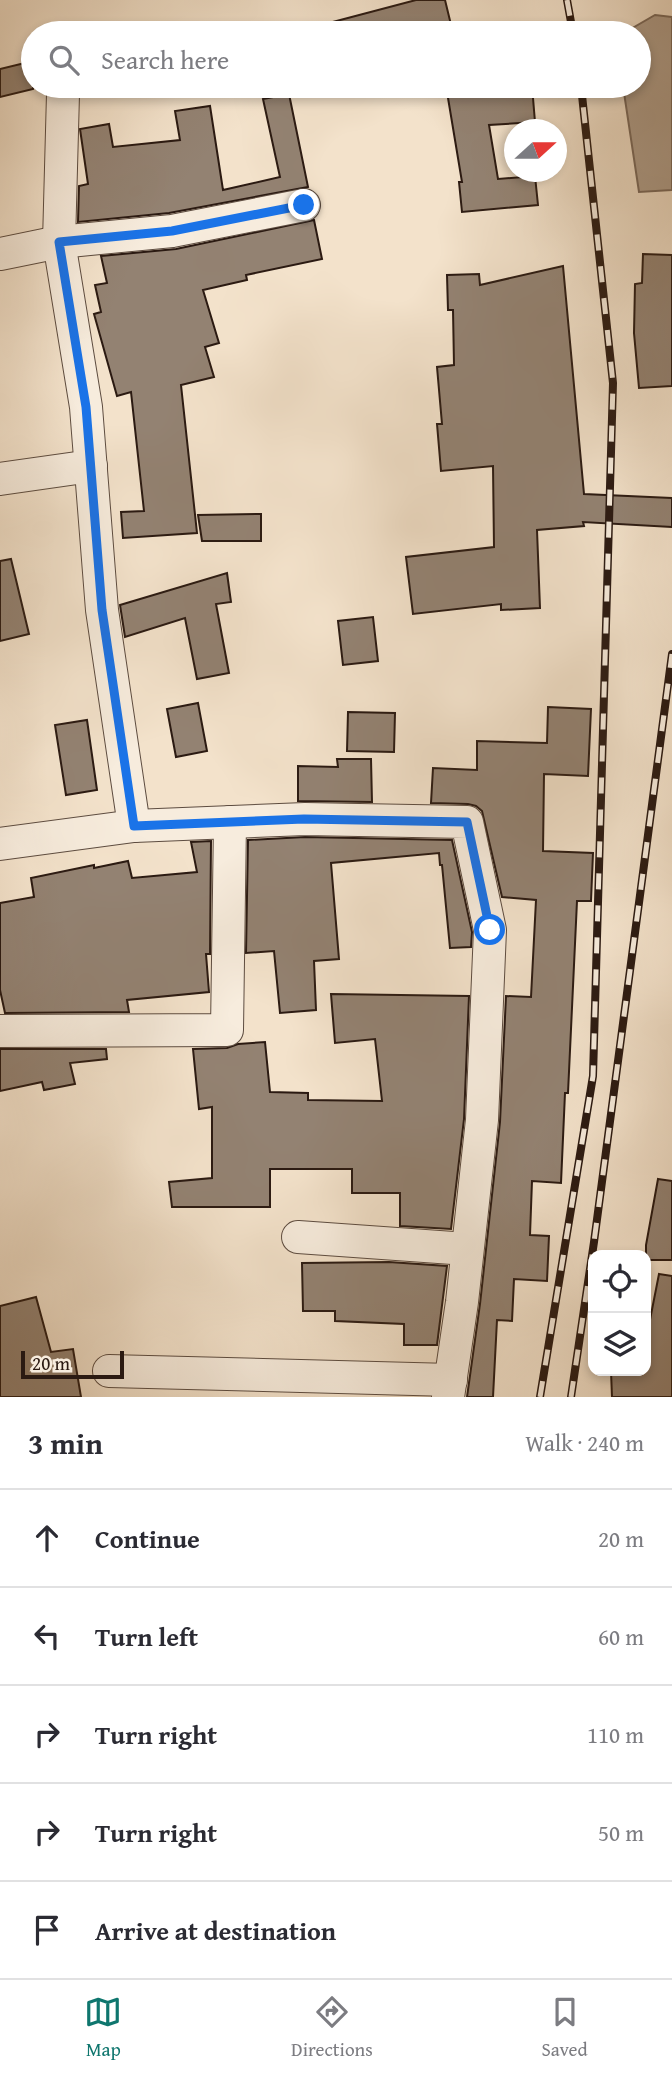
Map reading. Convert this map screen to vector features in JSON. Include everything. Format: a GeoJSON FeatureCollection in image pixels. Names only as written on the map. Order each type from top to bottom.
{"type":"FeatureCollection","features":[{"type":"Feature","properties":{"kind":"street"},"geometry":{"type":"LineString","coordinates":[[63,98],[59,242],[86,407],[102,610],[134,826]]}},
{"type":"Feature","properties":{"kind":"street"},"geometry":{"type":"LineString","coordinates":[[0,254],[59,242],[172,231],[304,205]]}},
{"type":"Feature","properties":{"kind":"street"},"geometry":{"type":"LineString","coordinates":[[0,479],[91,466]]}},
{"type":"Feature","properties":{"kind":"street"},"geometry":{"type":"LineString","coordinates":[[0,844],[134,826],[304,819],[467,822],[490,930],[482,1120],[449,1389],[109,1371]]}},
{"type":"Feature","properties":{"kind":"street"},"geometry":{"type":"LineString","coordinates":[[0,1031],[227,1030],[230,822]]}},
{"type":"Feature","properties":{"kind":"street"},"geometry":{"type":"LineString","coordinates":[[298,1237],[467,1249]]}},
{"type":"Feature","properties":{"kind":"shaded area"},"geometry":{"type":"Polygon","coordinates":[[[655,15],[672,17],[672,190],[639,192],[625,98],[651,98],[651,21],[645,21],[655,15]]]}},
{"type":"Feature","properties":{"kind":"building"},"geometry":{"type":"Polygon","coordinates":[[[416,0],[445,0],[450,21],[336,21],[416,0]]]}},
{"type":"Feature","properties":{"kind":"building"},"geometry":{"type":"Polygon","coordinates":[[[21,64],[21,92],[0,97],[0,69],[21,64]]]}},
{"type":"Feature","properties":{"kind":"building"},"geometry":{"type":"Polygon","coordinates":[[[290,98],[308,187],[169,213],[78,222],[79,186],[88,184],[80,129],[109,124],[113,147],[180,140],[175,111],[210,106],[223,190],[280,177],[263,99],[290,98]]]}},
{"type":"Feature","properties":{"kind":"building"},"geometry":{"type":"Polygon","coordinates":[[[448,98],[533,98],[535,119],[504,119],[504,124],[489,125],[498,179],[504,179],[504,182],[536,182],[538,205],[462,212],[459,182],[462,182],[448,98]]]}},
{"type":"Feature","properties":{"kind":"building"},"geometry":{"type":"Polygon","coordinates":[[[314,220],[322,259],[246,275],[247,280],[203,290],[219,343],[205,347],[214,377],[181,385],[197,533],[123,538],[121,512],[144,511],[131,392],[117,396],[94,314],[101,312],[95,285],[107,283],[101,256],[176,249],[314,220]]]}},
{"type":"Feature","properties":{"kind":"building"},"geometry":{"type":"Polygon","coordinates":[[[643,254],[672,255],[672,386],[639,388],[634,333],[635,284],[642,283],[643,254]]]}},
{"type":"Feature","properties":{"kind":"building"},"geometry":{"type":"Polygon","coordinates":[[[563,266],[584,494],[672,498],[672,527],[583,522],[584,526],[537,530],[540,608],[501,610],[501,604],[413,614],[406,557],[494,547],[493,466],[441,471],[437,424],[442,424],[437,367],[454,365],[453,310],[448,310],[447,275],[479,274],[480,285],[563,266]]]}},
{"type":"Feature","properties":{"kind":"building"},"geometry":{"type":"Polygon","coordinates":[[[261,514],[261,541],[202,541],[198,515],[261,514]]]}},
{"type":"Feature","properties":{"kind":"building"},"geometry":{"type":"Polygon","coordinates":[[[11,559],[29,634],[0,641],[0,561],[11,559]]]}},
{"type":"Feature","properties":{"kind":"building"},"geometry":{"type":"Polygon","coordinates":[[[227,573],[231,602],[216,604],[229,673],[197,679],[185,618],[125,637],[120,605],[227,573]]]}},
{"type":"Feature","properties":{"kind":"building"},"geometry":{"type":"Polygon","coordinates":[[[373,617],[378,661],[343,665],[338,621],[373,617]]]}},
{"type":"Feature","properties":{"kind":"building"},"geometry":{"type":"Polygon","coordinates":[[[198,703],[207,751],[176,757],[167,709],[198,703]]]}},
{"type":"Feature","properties":{"kind":"building"},"geometry":{"type":"Polygon","coordinates":[[[548,707],[591,709],[588,776],[544,774],[543,851],[593,853],[591,901],[577,901],[561,1183],[532,1181],[530,1235],[549,1236],[547,1281],[514,1279],[512,1321],[497,1320],[493,1397],[467,1397],[500,1122],[506,996],[531,997],[536,900],[502,897],[482,811],[468,804],[431,803],[433,768],[477,770],[477,741],[547,743],[548,707]]]}},
{"type":"Feature","properties":{"kind":"building"},"geometry":{"type":"Polygon","coordinates":[[[348,712],[395,713],[394,752],[347,751],[348,712]]]}},
{"type":"Feature","properties":{"kind":"building"},"geometry":{"type":"Polygon","coordinates":[[[87,720],[97,790],[66,795],[55,725],[87,720]]]}},
{"type":"Feature","properties":{"kind":"building"},"geometry":{"type":"Polygon","coordinates":[[[337,759],[371,759],[372,802],[298,801],[298,766],[338,767],[337,759]]]}},
{"type":"Feature","properties":{"kind":"building"},"geometry":{"type":"Polygon","coordinates":[[[305,837],[452,840],[472,932],[471,947],[450,948],[439,853],[331,863],[339,959],[314,961],[316,1010],[280,1013],[274,951],[246,953],[248,840],[305,837]]]}},
{"type":"Feature","properties":{"kind":"building"},"geometry":{"type":"Polygon","coordinates":[[[211,841],[210,954],[206,954],[209,992],[127,1000],[129,1012],[5,1013],[0,990],[0,903],[34,897],[31,878],[94,865],[94,868],[128,861],[132,878],[197,872],[191,842],[211,841]]]}},
{"type":"Feature","properties":{"kind":"building"},"geometry":{"type":"Polygon","coordinates":[[[331,994],[469,996],[464,1119],[451,1229],[400,1226],[400,1193],[352,1193],[352,1169],[270,1169],[270,1207],[172,1207],[169,1182],[212,1178],[212,1107],[199,1109],[193,1049],[227,1048],[238,1044],[265,1042],[270,1092],[308,1093],[308,1100],[382,1101],[375,1039],[335,1043],[331,994]]]}},
{"type":"Feature","properties":{"kind":"building"},"geometry":{"type":"Polygon","coordinates":[[[0,1049],[106,1049],[107,1059],[70,1063],[75,1084],[44,1090],[42,1082],[0,1091],[0,1049]]]}},
{"type":"Feature","properties":{"kind":"building"},"geometry":{"type":"Polygon","coordinates":[[[658,1179],[672,1181],[672,1260],[651,1260],[651,1250],[646,1250],[658,1179]]]}},
{"type":"Feature","properties":{"kind":"building"},"geometry":{"type":"Polygon","coordinates":[[[389,1262],[447,1266],[437,1345],[404,1345],[404,1324],[335,1321],[335,1311],[303,1311],[302,1263],[389,1262]]]}},
{"type":"Feature","properties":{"kind":"building"},"geometry":{"type":"Polygon","coordinates":[[[659,1274],[672,1276],[672,1397],[612,1397],[611,1376],[651,1376],[651,1315],[659,1274]]]}},
{"type":"Feature","properties":{"kind":"building"},"geometry":{"type":"Polygon","coordinates":[[[36,1297],[51,1352],[73,1349],[81,1397],[0,1397],[0,1306],[36,1297]]]}},
{"type":"Feature","properties":{"kind":"railway"},"geometry":{"type":"LineString","coordinates":[[567,0],[571,21]]}},
{"type":"Feature","properties":{"kind":"railway"},"geometry":{"type":"LineString","coordinates":[[540,1397],[593,1076],[613,383],[582,98]]}},
{"type":"Feature","properties":{"kind":"railway"},"geometry":{"type":"LineString","coordinates":[[571,1397],[672,654]]}},
{"type":"Feature","properties":{"kind":"route"},"geometry":{"type":"LineString","coordinates":[[304,205],[172,231],[59,242],[86,407],[102,610],[134,826],[304,819],[467,822],[490,930]]}}]}
